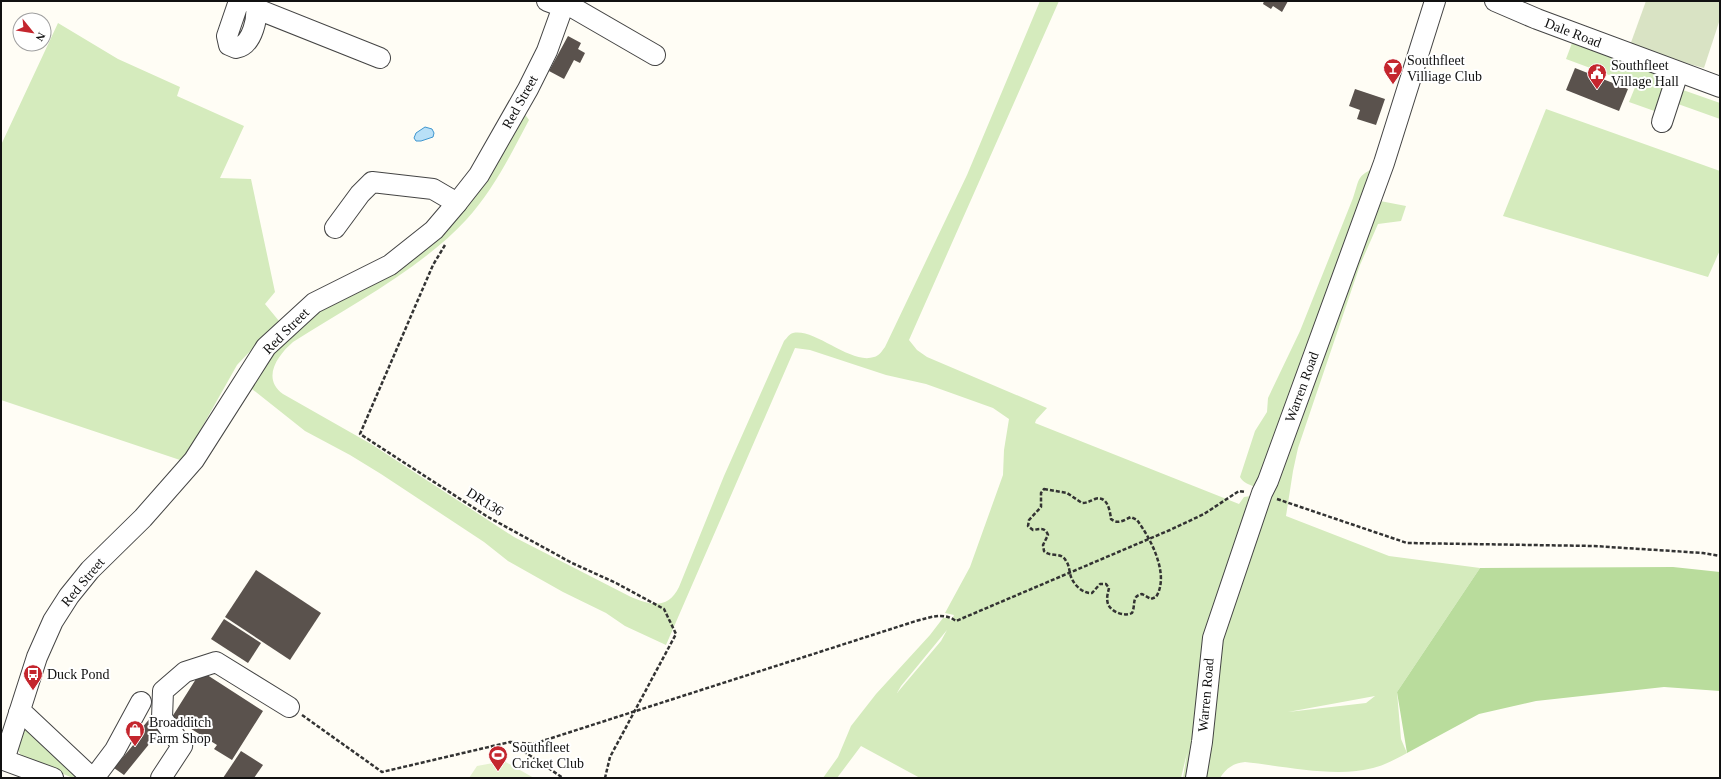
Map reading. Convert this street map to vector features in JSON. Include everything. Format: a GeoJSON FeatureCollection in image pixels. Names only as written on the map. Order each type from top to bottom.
{"type":"FeatureCollection","features":[{"type":"Feature","properties":{"kind":"street","name":"Dale Road"},"geometry":{"type":"LineString","coordinates":[[1495,1],[1537,19],[1720,88]]}},
{"type":"Feature","properties":{"kind":"street","name":"Warren Road"},"geometry":{"type":"LineString","coordinates":[[1196,778],[1202,742],[1213,638],[1219,616],[1262,493],[1268,481],[1384,163],[1428,2]]}},
{"type":"Feature","properties":{"kind":"street"},"geometry":{"type":"LineString","coordinates":[[558,3],[572,6],[655,55]]}},
{"type":"Feature","properties":{"kind":"street","name":"Red Street"},"geometry":{"type":"LineString","coordinates":[[2,759],[46,636],[69,596],[90,570],[143,518],[194,460],[266,347],[314,303],[390,265],[434,230],[457,203],[483,168],[528,89],[546,50],[558,3]]}},
{"type":"Feature","properties":{"kind":"street"},"geometry":{"type":"LineString","coordinates":[[250,4],[380,58]]}},
{"type":"Feature","properties":{"kind":"street"},"geometry":{"type":"LineString","coordinates":[[1662,122],[1678,73]]}},
{"type":"Feature","properties":{"kind":"street"},"geometry":{"type":"LineString","coordinates":[[335,228],[360,194],[372,182],[433,189],[457,203]]}},
{"type":"Feature","properties":{"kind":"street"},"geometry":{"type":"LineString","coordinates":[[161,778],[182,746],[162,718],[163,691],[185,672],[216,662],[289,707]]}},
{"type":"Feature","properties":{"kind":"street"},"geometry":{"type":"LineString","coordinates":[[19,713],[26,716],[93,778],[115,750],[141,702]]}},
{"type":"Feature","properties":{"kind":"street"},"geometry":{"type":"LineString","coordinates":[[2,759],[53,778]]}},
{"type":"Feature","properties":{"kind":"path","name":"DR136"},"geometry":{"type":"LineString","coordinates":[[448,240],[433,264],[360,434],[488,517],[572,563],[616,583],[664,609],[676,634],[610,757],[605,778]]}},
{"type":"Feature","properties":{"kind":"path"},"geometry":{"type":"LineString","coordinates":[[1044,489],[1067,493],[1082,503],[1097,499],[1104,501],[1110,508],[1113,520],[1120,522],[1130,517],[1138,521],[1160,566],[1161,584],[1154,598],[1149,599],[1141,594],[1136,597],[1134,610],[1130,614],[1122,614],[1111,609],[1107,602],[1109,588],[1106,585],[1100,584],[1092,593],[1087,593],[1073,580],[1070,573],[1067,562],[1061,556],[1048,554],[1044,550],[1043,545],[1048,536],[1046,531],[1041,529],[1033,530],[1028,526],[1029,520],[1041,507],[1041,493],[1044,489]]}},
{"type":"Feature","properties":{"kind":"path"},"geometry":{"type":"LineString","coordinates":[[289,707],[382,772],[510,742],[533,744],[916,621],[942,615],[949,616],[956,621],[1148,540],[1204,514],[1239,491],[1255,494],[1262,493],[1351,525],[1407,543],[1594,546],[1703,553],[1720,556]]}},
{"type":"Feature","properties":{"kind":"path"},"geometry":{"type":"LineString","coordinates":[[510,742],[563,778]]}},
{"type":"Feature","properties":{"kind":"green space"},"geometry":{"type":"Polygon","coordinates":[[[1040,1],[1059,1],[909,340],[917,350],[927,357],[1047,408],[1035,423],[1239,504],[1244,497],[1251,496],[1211,632],[1193,778],[1183,778],[1187,753],[1181,778],[920,778],[861,746],[837,778],[823,778],[838,757],[851,726],[876,694],[930,635],[943,618],[949,618],[951,621],[954,615],[945,613],[970,567],[1003,475],[1004,450],[1009,419],[993,408],[926,384],[886,375],[810,350],[795,348],[666,645],[625,626],[606,613],[563,592],[508,561],[484,542],[381,474],[350,455],[305,431],[247,385],[277,335],[412,252],[524,113],[529,120],[501,172],[485,197],[466,220],[448,238],[384,286],[287,347],[277,360],[274,367],[273,381],[276,388],[283,394],[371,444],[514,537],[631,597],[645,602],[658,604],[670,599],[679,587],[724,476],[784,341],[793,333],[802,333],[812,336],[855,356],[865,358],[874,357],[879,354],[885,347],[967,175],[1040,1]],[[947,630],[901,686],[897,693],[941,641],[947,630]]]}},
{"type":"Feature","properties":{"kind":"green space"},"geometry":{"type":"Polygon","coordinates":[[[1646,1],[1720,1],[1720,19],[1704,68],[1629,48],[1646,1]]]}},
{"type":"Feature","properties":{"kind":"green space"},"geometry":{"type":"Polygon","coordinates":[[[58,23],[118,59],[180,87],[177,96],[244,126],[220,178],[251,179],[275,292],[265,304],[279,321],[237,365],[183,461],[1,400],[1,145],[44,52],[52,52],[52,36],[58,23]]]}},
{"type":"Feature","properties":{"kind":"green space"},"geometry":{"type":"Polygon","coordinates":[[[1572,43],[1672,80],[1660,113],[1629,102],[1636,85],[1566,59],[1572,43]]]}},
{"type":"Feature","properties":{"kind":"green space"},"geometry":{"type":"Polygon","coordinates":[[[1683,90],[1720,103],[1720,119],[1678,104],[1683,90]]]}},
{"type":"Feature","properties":{"kind":"green space"},"geometry":{"type":"Polygon","coordinates":[[[1546,109],[1720,171],[1720,250],[1708,277],[1503,216],[1546,109]]]}},
{"type":"Feature","properties":{"kind":"green space"},"geometry":{"type":"Polygon","coordinates":[[[1377,167],[1256,487],[1249,485],[1240,477],[1255,431],[1267,412],[1268,398],[1300,331],[1358,182],[1362,175],[1377,167]]]}},
{"type":"Feature","properties":{"kind":"green space"},"geometry":{"type":"Polygon","coordinates":[[[1375,200],[1406,206],[1401,221],[1378,224],[1360,265],[1298,448],[1286,516],[1389,556],[1480,568],[1397,692],[1401,739],[1407,753],[1382,765],[1358,771],[1326,772],[1245,762],[1231,767],[1225,771],[1220,778],[1200,778],[1214,643],[1375,200]],[[1375,696],[1288,712],[1366,703],[1375,696]]]}},
{"type":"Feature","properties":{"kind":"green space"},"geometry":{"type":"Polygon","coordinates":[[[1673,567],[1720,572],[1720,691],[1664,687],[1536,701],[1479,714],[1407,753],[1397,692],[1480,568],[1673,567]]]}},
{"type":"Feature","properties":{"kind":"green space"},"geometry":{"type":"Polygon","coordinates":[[[23,727],[85,778],[73,778],[22,757],[17,749],[23,727]]]}},
{"type":"Feature","properties":{"kind":"green space","name":"Southfleet Cricket Club"},"geometry":{"type":"Polygon","coordinates":[[[504,761],[534,778],[469,778],[477,766],[504,761]]]}},
{"type":"Feature","properties":{"kind":"water"},"geometry":{"type":"Polygon","coordinates":[[[425,127],[432,129],[434,133],[433,137],[416,141],[414,138],[416,133],[425,127]]]}},
{"type":"Feature","properties":{"kind":"building"},"geometry":{"type":"Polygon","coordinates":[[[1264,1],[1288,1],[1282,12],[1273,6],[1271,9],[1263,4],[1264,1]]]}},
{"type":"Feature","properties":{"kind":"building"},"geometry":{"type":"Polygon","coordinates":[[[568,36],[581,43],[578,49],[585,53],[580,63],[574,60],[564,79],[549,71],[568,36]]]}},
{"type":"Feature","properties":{"kind":"building","name":"Southfleet Village Hall"},"geometry":{"type":"Polygon","coordinates":[[[1575,68],[1628,89],[1619,111],[1566,90],[1575,68]]]}},
{"type":"Feature","properties":{"kind":"building"},"geometry":{"type":"Polygon","coordinates":[[[1355,89],[1385,99],[1376,125],[1357,119],[1360,110],[1349,106],[1355,89]]]}},
{"type":"Feature","properties":{"kind":"building"},"geometry":{"type":"Polygon","coordinates":[[[256,570],[321,613],[290,660],[225,617],[256,570]]]}},
{"type":"Feature","properties":{"kind":"building"},"geometry":{"type":"Polygon","coordinates":[[[224,619],[261,643],[248,663],[211,639],[224,619]]]}},
{"type":"Feature","properties":{"kind":"building"},"geometry":{"type":"Polygon","coordinates":[[[201,671],[263,711],[232,760],[214,749],[217,745],[172,717],[201,671]]]}},
{"type":"Feature","properties":{"kind":"building"},"geometry":{"type":"Polygon","coordinates":[[[151,717],[163,727],[124,775],[114,768],[134,744],[131,741],[151,717]]]}},
{"type":"Feature","properties":{"kind":"building"},"geometry":{"type":"Polygon","coordinates":[[[241,751],[263,765],[254,778],[223,778],[241,751]]]}},
{"type":"Feature","properties":{"kind":"place","name":"Southfleet Villiage Club"},"geometry":{"type":"Point","coordinates":[1393,85]}},
{"type":"Feature","properties":{"kind":"place","name":"Southfleet Village Hall"},"geometry":{"type":"Point","coordinates":[1597,90]}},
{"type":"Feature","properties":{"kind":"place","name":"Duck Pond"},"geometry":{"type":"Point","coordinates":[33,691]}},
{"type":"Feature","properties":{"kind":"place","name":"Broadditch Farm Shop"},"geometry":{"type":"Point","coordinates":[135,747]}},
{"type":"Feature","properties":{"kind":"place","name":"Southfleet Cricket Club"},"geometry":{"type":"Point","coordinates":[498,772]}}]}
